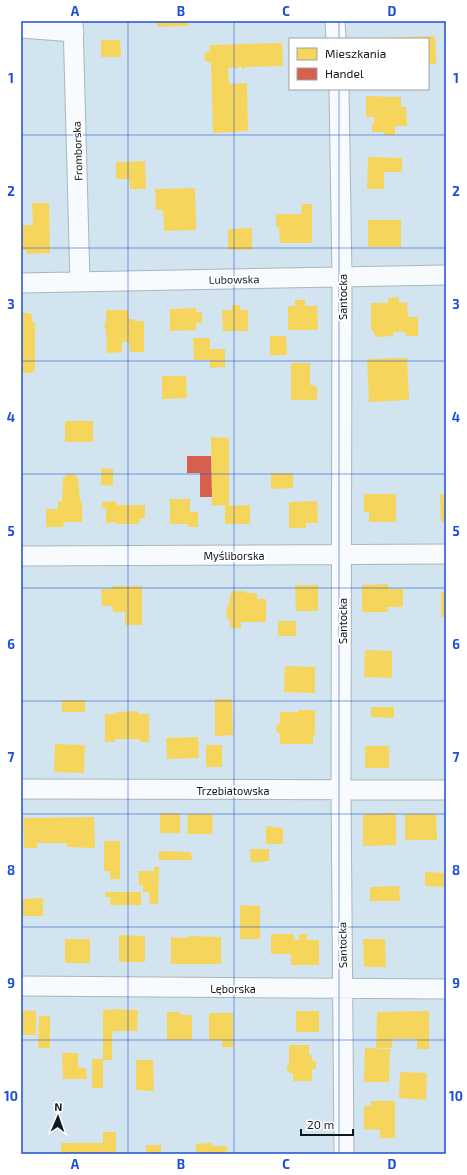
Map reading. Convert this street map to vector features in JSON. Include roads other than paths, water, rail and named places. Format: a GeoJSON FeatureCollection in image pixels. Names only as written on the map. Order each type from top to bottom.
{"type":"FeatureCollection","features":[{"type":"Feature","properties":{"kind":"street"},"geometry":{"type":"LineString","coordinates":[[336,21],[336,38]]}},
{"type":"Feature","properties":{"kind":"street"},"geometry":{"type":"LineString","coordinates":[[21,28],[74,27]]}},
{"type":"Feature","properties":{"kind":"street","name":"Fromborska"},"geometry":{"type":"LineString","coordinates":[[74,27],[80,282]]}},
{"type":"Feature","properties":{"kind":"street","name":"Santocka"},"geometry":{"type":"LineString","coordinates":[[339,90],[342,277],[341,790],[344,1154]]}},
{"type":"Feature","properties":{"kind":"street","name":"Lubowska"},"geometry":{"type":"LineString","coordinates":[[21,283],[446,275]]}},
{"type":"Feature","properties":{"kind":"street","name":"Myśliborska"},"geometry":{"type":"LineString","coordinates":[[21,556],[446,554]]}},
{"type":"Feature","properties":{"kind":"street","name":"Trzebiatowska"},"geometry":{"type":"LineString","coordinates":[[21,789],[446,790]]}},
{"type":"Feature","properties":{"kind":"street","name":"Lęborska"},"geometry":{"type":"LineString","coordinates":[[21,986],[446,989]]}}]}
